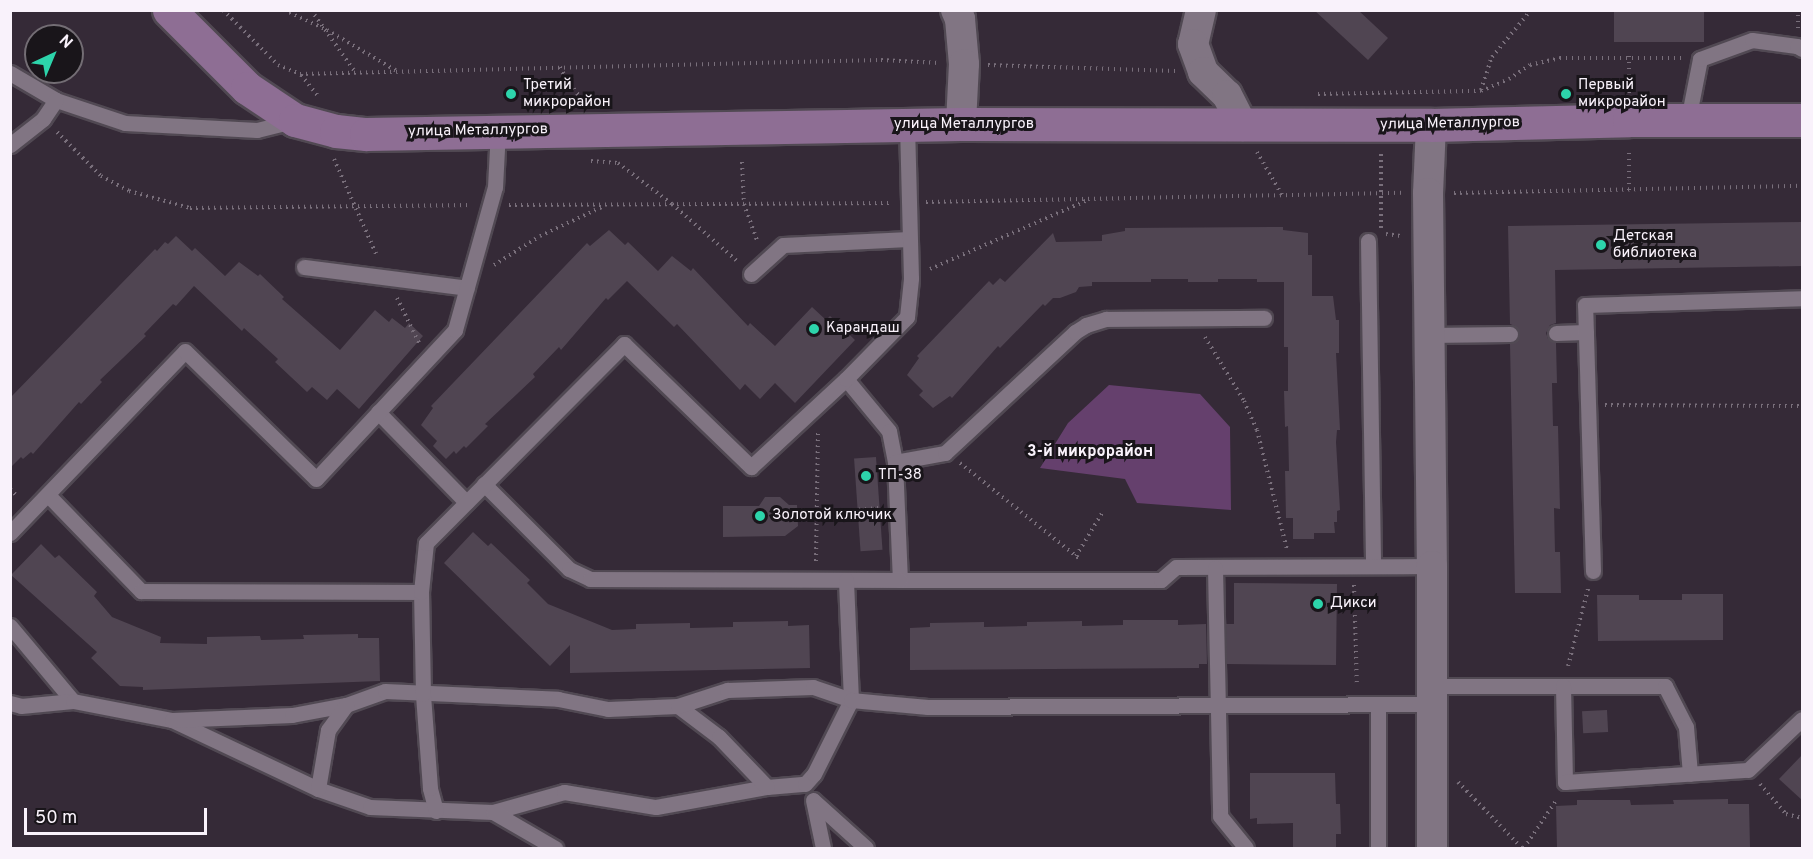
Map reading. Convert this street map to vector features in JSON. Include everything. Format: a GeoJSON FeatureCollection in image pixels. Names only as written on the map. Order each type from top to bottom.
{"type":"FeatureCollection","features":[{"type":"Feature","properties":{"kind":"street","name":"улица Металлургов"},"geometry":{"type":"LineString","coordinates":[[169,10],[247,88],[295,120],[336,131],[366,134],[961,124],[1243,126],[1803,120]]}},
{"type":"Feature","properties":{"kind":"street"},"geometry":{"type":"LineString","coordinates":[[956,10],[960,19],[964,64],[961,124]]}},
{"type":"Feature","properties":{"kind":"street"},"geometry":{"type":"LineString","coordinates":[[1201,10],[1193,44],[1203,72],[1227,95],[1243,126]]}},
{"type":"Feature","properties":{"kind":"street"},"geometry":{"type":"LineString","coordinates":[[1431,125],[1428,193],[1433,695],[1432,849]]}},
{"type":"Feature","properties":{"kind":"lane"},"geometry":{"type":"LineString","coordinates":[[1688,120],[1700,59],[1752,40],[1797,45],[1803,49]]}},
{"type":"Feature","properties":{"kind":"lane"},"geometry":{"type":"LineString","coordinates":[[10,73],[56,100],[125,123],[257,130],[295,120]]}},
{"type":"Feature","properties":{"kind":"lane"},"geometry":{"type":"LineString","coordinates":[[10,145],[43,119],[56,100]]}},
{"type":"Feature","properties":{"kind":"lane"},"geometry":{"type":"LineString","coordinates":[[436,810],[430,788],[423,694],[422,592],[426,543],[624,344],[751,467],[846,379],[907,317],[910,278],[907,125]]}},
{"type":"Feature","properties":{"kind":"lane"},"geometry":{"type":"LineString","coordinates":[[11,532],[185,351],[316,479],[455,330],[495,187],[498,130]]}},
{"type":"Feature","properties":{"kind":"lane"},"geometry":{"type":"LineString","coordinates":[[751,273],[783,245],[909,239]]}},
{"type":"Feature","properties":{"kind":"lane"},"geometry":{"type":"LineString","coordinates":[[1368,241],[1373,566]]}},
{"type":"Feature","properties":{"kind":"lane"},"geometry":{"type":"LineString","coordinates":[[304,267],[467,288]]}},
{"type":"Feature","properties":{"kind":"lane"},"geometry":{"type":"LineString","coordinates":[[1593,571],[1586,305],[1803,298]]}},
{"type":"Feature","properties":{"kind":"lane"},"geometry":{"type":"LineString","coordinates":[[895,462],[945,453],[1075,332],[1086,325],[1106,319],[1264,318]]}},
{"type":"Feature","properties":{"kind":"lane"},"geometry":{"type":"LineString","coordinates":[[1556,333],[1586,332]]}},
{"type":"Feature","properties":{"kind":"lane"},"geometry":{"type":"LineString","coordinates":[[1430,335],[1510,334]]}},
{"type":"Feature","properties":{"kind":"lane"},"geometry":{"type":"LineString","coordinates":[[846,379],[889,431],[895,462],[900,580]]}},
{"type":"Feature","properties":{"kind":"lane"},"geometry":{"type":"LineString","coordinates":[[378,412],[466,502]]}},
{"type":"Feature","properties":{"kind":"lane"},"geometry":{"type":"LineString","coordinates":[[484,484],[569,569],[590,579],[1161,580],[1176,567],[1432,566]]}},
{"type":"Feature","properties":{"kind":"lane"},"geometry":{"type":"LineString","coordinates":[[48,495],[141,591],[422,592]]}},
{"type":"Feature","properties":{"kind":"lane"},"geometry":{"type":"LineString","coordinates":[[1215,568],[1221,816],[1246,849]]}},
{"type":"Feature","properties":{"kind":"lane"},"geometry":{"type":"LineString","coordinates":[[172,720],[318,789],[370,807],[493,812],[564,792],[656,807],[767,787],[805,784],[814,774],[851,700],[846,580]]}},
{"type":"Feature","properties":{"kind":"lane"},"geometry":{"type":"LineString","coordinates":[[10,626],[74,701]]}},
{"type":"Feature","properties":{"kind":"lane"},"geometry":{"type":"LineString","coordinates":[[1563,686],[1565,782],[1749,770],[1803,719]]}},
{"type":"Feature","properties":{"kind":"lane"},"geometry":{"type":"LineString","coordinates":[[10,703],[21,706],[74,701],[172,720],[292,715],[346,705],[385,691],[558,699],[608,709],[678,706],[727,690],[813,687],[851,700],[928,707],[1358,705],[1433,695],[1563,686],[1665,686],[1686,727],[1690,774]]}},
{"type":"Feature","properties":{"kind":"lane"},"geometry":{"type":"LineString","coordinates":[[1378,704],[1378,849]]}},
{"type":"Feature","properties":{"kind":"lane"},"geometry":{"type":"LineString","coordinates":[[318,789],[328,730],[346,705]]}},
{"type":"Feature","properties":{"kind":"lane"},"geometry":{"type":"LineString","coordinates":[[678,706],[719,737],[767,787]]}},
{"type":"Feature","properties":{"kind":"lane"},"geometry":{"type":"LineString","coordinates":[[805,784],[814,801],[823,849]]}},
{"type":"Feature","properties":{"kind":"lane"},"geometry":{"type":"LineString","coordinates":[[814,801],[866,849]]}},
{"type":"Feature","properties":{"kind":"lane"},"geometry":{"type":"LineString","coordinates":[[493,812],[555,849]]}},
{"type":"Feature","properties":{"kind":"path"},"geometry":{"type":"LineString","coordinates":[[223,10],[278,65],[300,74],[881,60],[1203,72]]}},
{"type":"Feature","properties":{"kind":"path"},"geometry":{"type":"LineString","coordinates":[[284,10],[327,30],[398,71]]}},
{"type":"Feature","properties":{"kind":"path"},"geometry":{"type":"LineString","coordinates":[[311,10],[355,72]]}},
{"type":"Feature","properties":{"kind":"path"},"geometry":{"type":"LineString","coordinates":[[1481,91],[1492,57],[1531,10]]}},
{"type":"Feature","properties":{"kind":"path"},"geometry":{"type":"LineString","coordinates":[[1310,94],[1481,91],[1509,79],[1530,64],[1560,58],[1629,56],[1700,59]]}},
{"type":"Feature","properties":{"kind":"path"},"geometry":{"type":"LineString","coordinates":[[560,67],[580,98],[588,104]]}},
{"type":"Feature","properties":{"kind":"path"},"geometry":{"type":"LineString","coordinates":[[43,119],[101,176],[129,191],[190,208],[907,203],[1403,193]]}},
{"type":"Feature","properties":{"kind":"path"},"geometry":{"type":"LineString","coordinates":[[1243,126],[1282,195]]}},
{"type":"Feature","properties":{"kind":"path"},"geometry":{"type":"LineString","coordinates":[[1380,194],[1381,151]]}},
{"type":"Feature","properties":{"kind":"path"},"geometry":{"type":"LineString","coordinates":[[587,160],[618,163],[672,204],[751,273]]}},
{"type":"Feature","properties":{"kind":"path"},"geometry":{"type":"LineString","coordinates":[[742,162],[744,204],[765,261]]}},
{"type":"Feature","properties":{"kind":"path"},"geometry":{"type":"LineString","coordinates":[[1444,193],[1803,186]]}},
{"type":"Feature","properties":{"kind":"path"},"geometry":{"type":"LineString","coordinates":[[910,278],[1089,199]]}},
{"type":"Feature","properties":{"kind":"path"},"geometry":{"type":"LineString","coordinates":[[467,288],[506,256],[540,236],[607,204]]}},
{"type":"Feature","properties":{"kind":"path"},"geometry":{"type":"LineString","coordinates":[[1193,319],[1244,401],[1257,430],[1292,567]]}},
{"type":"Feature","properties":{"kind":"path"},"geometry":{"type":"LineString","coordinates":[[816,580],[819,404]]}},
{"type":"Feature","properties":{"kind":"path"},"geometry":{"type":"LineString","coordinates":[[1588,405],[1803,405]]}},
{"type":"Feature","properties":{"kind":"path"},"geometry":{"type":"LineString","coordinates":[[945,453],[973,472],[1106,580]]}},
{"type":"Feature","properties":{"kind":"path"},"geometry":{"type":"LineString","coordinates":[[817,513],[897,507]]}},
{"type":"Feature","properties":{"kind":"path"},"geometry":{"type":"LineString","coordinates":[[1061,580],[1102,513]]}},
{"type":"Feature","properties":{"kind":"path"},"geometry":{"type":"LineString","coordinates":[[1353,567],[1358,705]]}},
{"type":"Feature","properties":{"kind":"path"},"geometry":{"type":"LineString","coordinates":[[1563,686],[1593,571]]}},
{"type":"Feature","properties":{"kind":"path"},"geometry":{"type":"LineString","coordinates":[[1749,770],[1786,814],[1803,818]]}},
{"type":"Feature","properties":{"kind":"path"},"geometry":{"type":"LineString","coordinates":[[1524,849],[1565,782]]}},
{"type":"Feature","properties":{"kind":"shaded area"},"geometry":{"type":"Polygon","coordinates":[[[1109,385],[1200,394],[1230,427],[1231,510],[1137,503],[1125,479],[1040,468],[1068,423],[1109,385]]]}},
{"type":"Feature","properties":{"kind":"building"},"geometry":{"type":"Polygon","coordinates":[[[1314,10],[1358,10],[1388,38],[1368,60],[1314,10]]]}},
{"type":"Feature","properties":{"kind":"building"},"geometry":{"type":"Polygon","coordinates":[[[1614,10],[1704,10],[1704,42],[1614,42],[1614,10]]]}},
{"type":"Feature","properties":{"kind":"building"},"geometry":{"type":"Polygon","coordinates":[[[1803,222],[1803,266],[1555,270],[1556,323],[1550,325],[1546,333],[1548,339],[1556,343],[1557,383],[1552,383],[1553,426],[1558,426],[1560,509],[1554,508],[1555,552],[1560,552],[1561,593],[1515,593],[1510,344],[1518,339],[1520,333],[1515,326],[1510,324],[1508,226],[1803,222]]]}},
{"type":"Feature","properties":{"kind":"building"},"geometry":{"type":"Polygon","coordinates":[[[1283,227],[1283,230],[1308,233],[1308,255],[1312,255],[1312,296],[1333,296],[1336,320],[1339,320],[1339,353],[1336,353],[1340,430],[1337,430],[1336,442],[1340,510],[1337,511],[1337,522],[1334,522],[1335,533],[1314,533],[1314,539],[1293,539],[1293,518],[1286,518],[1285,471],[1289,471],[1288,426],[1285,427],[1284,391],[1288,391],[1288,347],[1284,347],[1284,282],[1257,282],[1257,279],[1188,282],[1188,279],[1151,279],[1151,282],[1092,282],[1092,286],[1079,287],[1076,292],[1053,298],[1045,306],[1043,304],[1000,348],[998,346],[952,398],[950,396],[933,408],[919,395],[923,391],[907,375],[919,358],[917,356],[989,281],[993,285],[1000,278],[1005,282],[1053,233],[1056,242],[1102,241],[1102,235],[1125,231],[1125,228],[1283,227]]]}},
{"type":"Feature","properties":{"kind":"building"},"geometry":{"type":"Polygon","coordinates":[[[609,230],[625,245],[628,242],[658,271],[672,256],[691,271],[693,268],[748,326],[750,323],[775,346],[812,307],[826,320],[830,316],[855,340],[795,403],[775,383],[760,399],[745,384],[740,390],[677,324],[674,327],[627,281],[608,300],[606,298],[561,350],[559,347],[533,374],[535,377],[485,424],[488,426],[466,448],[464,446],[456,454],[454,451],[446,459],[433,446],[437,441],[421,425],[433,408],[431,406],[587,243],[590,246],[609,230]]]}},
{"type":"Feature","properties":{"kind":"building"},"geometry":{"type":"Polygon","coordinates":[[[176,236],[192,251],[195,248],[225,276],[239,262],[258,276],[260,274],[284,297],[282,299],[340,350],[375,310],[389,322],[392,318],[405,328],[409,323],[423,336],[359,409],[337,389],[327,400],[312,387],[307,392],[275,362],[278,359],[244,328],[242,331],[194,286],[176,306],[173,304],[144,334],[146,336],[100,380],[102,382],[81,404],[79,402],[33,454],[31,452],[23,459],[21,457],[10,468],[10,398],[155,249],[157,251],[165,242],[168,244],[176,236]]]}},
{"type":"Feature","properties":{"kind":"building"},"geometry":{"type":"Polygon","coordinates":[[[876,457],[882,550],[861,551],[854,459],[876,457]]]}},
{"type":"Feature","properties":{"kind":"building","name":"Золотой ключик"},"geometry":{"type":"Polygon","coordinates":[[[765,497],[780,497],[789,505],[797,505],[798,526],[785,536],[723,537],[723,506],[759,506],[765,497]]]}},
{"type":"Feature","properties":{"kind":"building"},"geometry":{"type":"Polygon","coordinates":[[[473,532],[488,546],[491,543],[530,580],[527,583],[548,604],[612,630],[636,629],[636,624],[690,623],[690,628],[733,627],[733,622],[788,621],[788,626],[809,625],[810,668],[570,673],[570,645],[550,666],[444,563],[473,532]]]}},
{"type":"Feature","properties":{"kind":"building"},"geometry":{"type":"Polygon","coordinates":[[[41,544],[55,558],[59,555],[97,592],[94,596],[112,617],[161,637],[160,643],[207,644],[207,637],[260,636],[261,640],[304,639],[303,635],[358,634],[358,638],[379,638],[380,681],[143,690],[143,687],[120,686],[91,658],[97,652],[11,575],[41,544]]]}},
{"type":"Feature","properties":{"kind":"building"},"geometry":{"type":"Polygon","coordinates":[[[1234,583],[1337,584],[1336,665],[1227,664],[1226,624],[1234,624],[1234,583]]]}},
{"type":"Feature","properties":{"kind":"building"},"geometry":{"type":"Polygon","coordinates":[[[1682,594],[1723,594],[1723,640],[1598,641],[1597,595],[1639,595],[1639,600],[1682,600],[1682,594]]]}},
{"type":"Feature","properties":{"kind":"building"},"geometry":{"type":"Polygon","coordinates":[[[1123,620],[1178,620],[1178,625],[1206,624],[1207,664],[1199,664],[1199,668],[910,670],[910,628],[930,627],[930,623],[984,622],[984,627],[1027,626],[1027,622],[1082,621],[1082,626],[1123,625],[1123,620]]]}},
{"type":"Feature","properties":{"kind":"building"},"geometry":{"type":"Polygon","coordinates":[[[1607,710],[1608,732],[1583,733],[1582,711],[1607,710]]]}},
{"type":"Feature","properties":{"kind":"building"},"geometry":{"type":"Polygon","coordinates":[[[1803,754],[1803,801],[1779,779],[1803,754]]]}},
{"type":"Feature","properties":{"kind":"building"},"geometry":{"type":"Polygon","coordinates":[[[1250,773],[1335,773],[1336,804],[1340,804],[1341,834],[1336,834],[1336,849],[1293,849],[1293,823],[1257,824],[1257,818],[1250,819],[1250,773]]]}},
{"type":"Feature","properties":{"kind":"building"},"geometry":{"type":"Polygon","coordinates":[[[1728,799],[1728,804],[1749,804],[1750,847],[1557,848],[1556,806],[1577,805],[1577,800],[1630,800],[1631,805],[1674,804],[1673,800],[1728,799]]]}},
{"type":"Feature","properties":{"kind":"place","name":"Третий микрорайон"},"geometry":{"type":"Point","coordinates":[511,94]}},
{"type":"Feature","properties":{"kind":"place","name":"Первый микрорайон"},"geometry":{"type":"Point","coordinates":[1566,94]}},
{"type":"Feature","properties":{"kind":"place","name":"Детская библиотека"},"geometry":{"type":"Point","coordinates":[1601,245]}},
{"type":"Feature","properties":{"kind":"place","name":"Карандаш"},"geometry":{"type":"Point","coordinates":[814,329]}},
{"type":"Feature","properties":{"kind":"place","name":"ТП-38"},"geometry":{"type":"Point","coordinates":[866,476]}},
{"type":"Feature","properties":{"kind":"place","name":"Золотой ключик"},"geometry":{"type":"Point","coordinates":[760,516]}},
{"type":"Feature","properties":{"kind":"place","name":"Дикси"},"geometry":{"type":"Point","coordinates":[1318,604]}},
{"type":"Feature","properties":{"kind":"district","name":"3-й микрорайон"},"geometry":{"type":"Point","coordinates":[1090,452]}}]}
